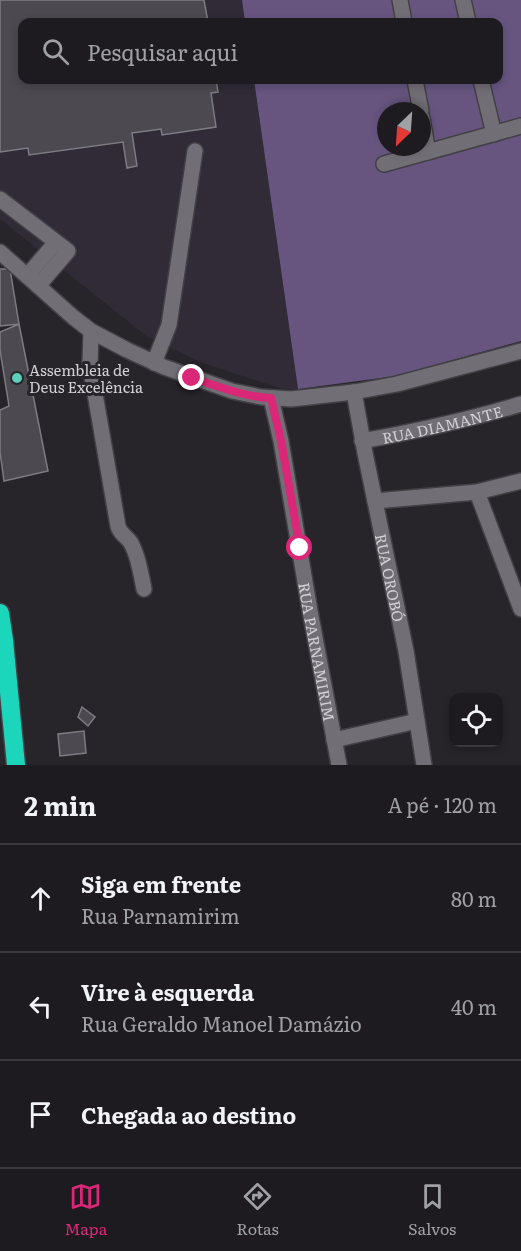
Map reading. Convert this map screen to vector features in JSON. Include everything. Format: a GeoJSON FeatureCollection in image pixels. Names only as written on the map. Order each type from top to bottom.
{"type":"FeatureCollection","features":[{"type":"Feature","properties":{"kind":"highway"},"geometry":{"type":"LineString","coordinates":[[0,612],[16,765]]}},
{"type":"Feature","properties":{"kind":"street"},"geometry":{"type":"LineString","coordinates":[[400,0],[403,18]]}},
{"type":"Feature","properties":{"kind":"street"},"geometry":{"type":"LineString","coordinates":[[463,0],[467,18]]}},
{"type":"Feature","properties":{"kind":"street"},"geometry":{"type":"LineString","coordinates":[[416,84],[419,102]]}},
{"type":"Feature","properties":{"kind":"street"},"geometry":{"type":"LineString","coordinates":[[482,84],[494,134]]}},
{"type":"Feature","properties":{"kind":"street"},"geometry":{"type":"LineString","coordinates":[[431,151],[521,126]]}},
{"type":"Feature","properties":{"kind":"street"},"geometry":{"type":"LineString","coordinates":[[154,363],[169,325],[195,151]]}},
{"type":"Feature","properties":{"kind":"street"},"geometry":{"type":"LineString","coordinates":[[384,164],[413,156]]}},
{"type":"Feature","properties":{"kind":"street"},"geometry":{"type":"LineString","coordinates":[[0,200],[56,242],[33,281]]}},
{"type":"Feature","properties":{"kind":"street"},"geometry":{"type":"LineString","coordinates":[[0,252],[91,331],[154,363],[192,378],[232,391],[261,397],[291,399],[354,392],[397,384],[521,351]]}},
{"type":"Feature","properties":{"kind":"street"},"geometry":{"type":"LineString","coordinates":[[91,331],[90,365],[118,526],[132,544],[144,589]]}},
{"type":"Feature","properties":{"kind":"street","name":"RUA OROBÓ"},"geometry":{"type":"LineString","coordinates":[[354,392],[362,441],[406,651],[424,765]]}},
{"type":"Feature","properties":{"kind":"street","name":"RUA PARNAMIRIM"},"geometry":{"type":"LineString","coordinates":[[271,398],[281,441],[339,765]]}},
{"type":"Feature","properties":{"kind":"street","name":"RUA DIAMANTE"},"geometry":{"type":"LineString","coordinates":[[362,441],[481,416],[521,404]]}},
{"type":"Feature","properties":{"kind":"street"},"geometry":{"type":"LineString","coordinates":[[375,501],[477,492],[521,481]]}},
{"type":"Feature","properties":{"kind":"street"},"geometry":{"type":"LineString","coordinates":[[477,492],[521,609]]}},
{"type":"Feature","properties":{"kind":"street"},"geometry":{"type":"LineString","coordinates":[[334,740],[417,721]]}},
{"type":"Feature","properties":{"kind":"shaded area"},"geometry":{"type":"Polygon","coordinates":[[[0,0],[242,0],[244,18],[18,18],[18,84],[255,84],[298,389],[282,389],[200,362],[146,336],[0,219],[0,0]]]}},
{"type":"Feature","properties":{"kind":"shaded area"},"geometry":{"type":"Polygon","coordinates":[[[242,0],[521,0],[521,341],[396,376],[298,389],[255,84],[503,84],[503,18],[244,18],[242,0]]]}},
{"type":"Feature","properties":{"kind":"building"},"geometry":{"type":"Polygon","coordinates":[[[0,0],[204,0],[207,18],[18,18],[18,84],[217,84],[218,92],[211,93],[216,127],[162,135],[161,129],[132,133],[137,166],[127,168],[123,142],[29,155],[28,148],[0,152],[0,0]]]}},
{"type":"Feature","properties":{"kind":"building"},"geometry":{"type":"Polygon","coordinates":[[[0,269],[10,269],[19,324],[0,326],[0,269]]]}},
{"type":"Feature","properties":{"kind":"building","name":"Assembleia de Deus Excelência"},"geometry":{"type":"Polygon","coordinates":[[[19,324],[48,471],[4,481],[0,452],[0,410],[9,406],[0,350],[0,332],[19,324]]]}},
{"type":"Feature","properties":{"kind":"building"},"geometry":{"type":"Polygon","coordinates":[[[82,707],[95,717],[88,726],[78,717],[82,707]]]}},
{"type":"Feature","properties":{"kind":"building"},"geometry":{"type":"Polygon","coordinates":[[[84,731],[86,753],[60,756],[58,734],[84,731]]]}},
{"type":"Feature","properties":{"kind":"place","name":"Assembleia de Deus Excelência"},"geometry":{"type":"Point","coordinates":[17,378]}},
{"type":"Feature","properties":{"kind":"route"},"geometry":{"type":"LineString","coordinates":[[192,378],[232,391],[271,398],[300,548]]}}]}
